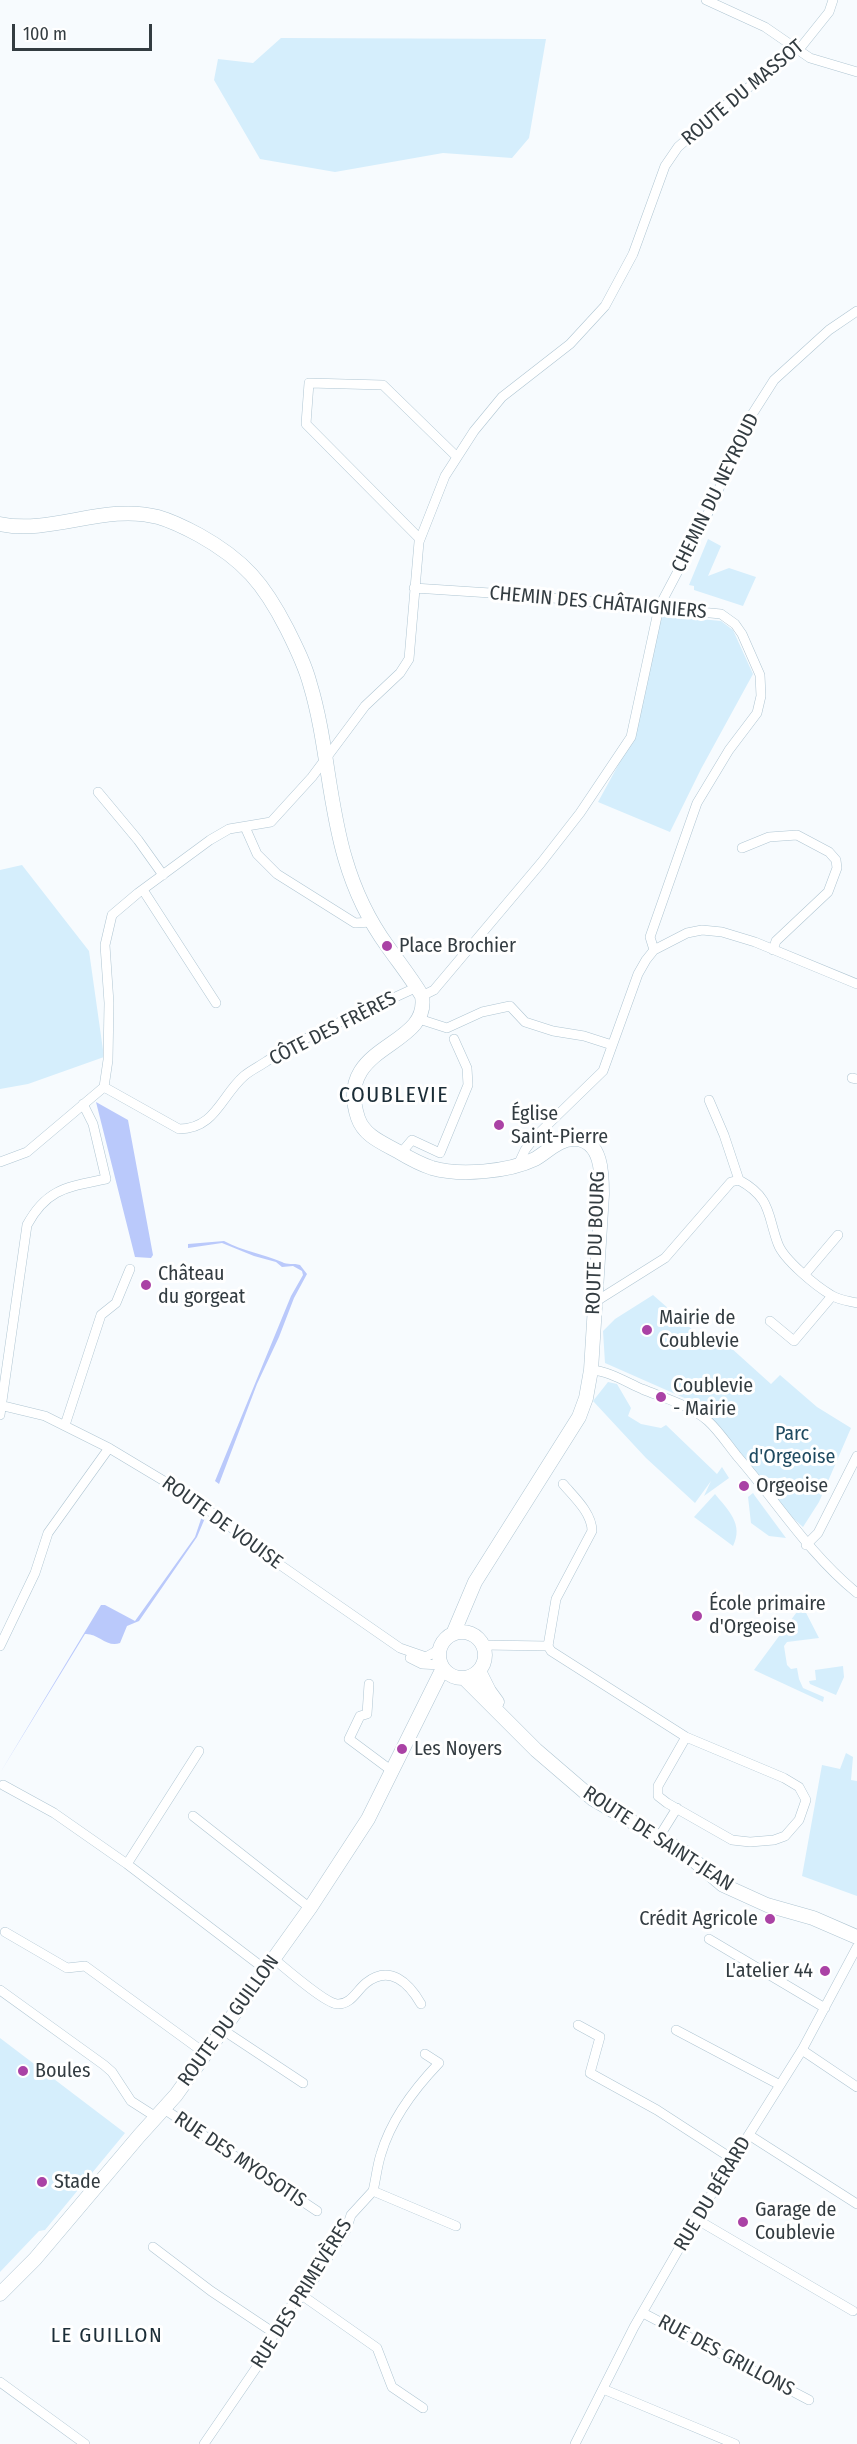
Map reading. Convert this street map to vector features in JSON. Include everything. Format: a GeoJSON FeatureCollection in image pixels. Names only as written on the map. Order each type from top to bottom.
{"type":"FeatureCollection","features":[{"type":"Feature","properties":{"kind":"main road"},"geometry":{"type":"LineString","coordinates":[[0,524],[20,527],[130,513],[145,514],[183,527],[223,548],[243,565],[267,591],[311,685],[333,810],[345,858],[358,894],[372,922],[420,995],[419,1018]]}},
{"type":"Feature","properties":{"kind":"main road","name":"ROUTE DU BOURG"},"geometry":{"type":"LineString","coordinates":[[419,1018],[404,1035],[366,1063],[356,1077],[357,1116],[362,1126],[376,1139],[418,1163],[446,1171],[482,1171],[518,1165],[571,1139],[586,1142],[597,1155],[602,1178],[591,1370],[586,1398],[579,1417],[477,1583],[470,1602],[468,1617],[478,1640]]}},
{"type":"Feature","properties":{"kind":"main road","name":"ROUTE DU BOURG"},"geometry":{"type":"LineString","coordinates":[[453,1635],[475,1582],[503,1540]]}},
{"type":"Feature","properties":{"kind":"main road"},"geometry":{"type":"LineString","coordinates":[[466,1633],[478,1640],[485,1658],[480,1671],[472,1676],[460,1678],[442,1666],[440,1649],[445,1640],[453,1635],[466,1633]]}},
{"type":"Feature","properties":{"kind":"main road","name":"ROUTE DU GUILLON"},"geometry":{"type":"LineString","coordinates":[[0,2294],[35,2259],[160,2113],[206,2054],[310,1908],[368,1819],[442,1666]]}},
{"type":"Feature","properties":{"kind":"main road","name":"ROUTE DE SAINT-JEAN"},"geometry":{"type":"LineString","coordinates":[[480,1671],[489,1691],[536,1750]]}},
{"type":"Feature","properties":{"kind":"main road","name":"ROUTE DE SAINT-JEAN"},"geometry":{"type":"LineString","coordinates":[[460,1678],[536,1750],[593,1799],[684,1851],[723,1885],[767,1905],[813,1918],[857,1937]]}},
{"type":"Feature","properties":{"kind":"main road","name":"ROUTE DU GUILLON"},"geometry":{"type":"LineString","coordinates":[[417,1719],[444,1682],[460,1678]]}},
{"type":"Feature","properties":{"kind":"street"},"geometry":{"type":"LineString","coordinates":[[706,0],[765,27],[810,58],[857,72]]}},
{"type":"Feature","properties":{"kind":"street","name":"ROUTE DU MASSOT"},"geometry":{"type":"LineString","coordinates":[[104,1087],[108,1060],[109,1003],[105,945],[112,915],[210,840],[229,829],[271,822],[326,760],[365,706],[400,673],[409,659],[420,539],[445,476],[457,457],[474,431],[502,397],[570,344],[605,306],[633,254],[665,166],[678,147],[726,104],[798,49],[816,31],[829,12],[833,0]]}},
{"type":"Feature","properties":{"kind":"street","name":"CHEMIN DU NEYROUD"},"geometry":{"type":"LineString","coordinates":[[420,995],[434,990],[541,863],[580,813],[631,737],[659,607],[704,522],[753,413],[774,380],[829,330],[857,311]]}},
{"type":"Feature","properties":{"kind":"street"},"geometry":{"type":"LineString","coordinates":[[420,539],[306,424],[309,383],[383,385],[457,457]]}},
{"type":"Feature","properties":{"kind":"street","name":"CHEMIN DES CHÂTAIGNIERS"},"geometry":{"type":"LineString","coordinates":[[414,588],[721,614],[735,624],[760,675],[761,696],[757,712],[729,750],[697,803],[650,937],[654,950],[638,975],[603,1071],[535,1137],[525,1150],[518,1165]]}},
{"type":"Feature","properties":{"kind":"street"},"geometry":{"type":"LineString","coordinates":[[98,792],[132,832],[163,875]]}},
{"type":"Feature","properties":{"kind":"street"},"geometry":{"type":"LineString","coordinates":[[245,827],[257,854],[277,874],[355,923],[372,922]]}},
{"type":"Feature","properties":{"kind":"street"},"geometry":{"type":"LineString","coordinates":[[742,848],[770,837],[797,835],[829,852],[836,860],[837,868],[828,892],[776,941],[773,950]]}},
{"type":"Feature","properties":{"kind":"street"},"geometry":{"type":"LineString","coordinates":[[143,890],[216,1004]]}},
{"type":"Feature","properties":{"kind":"street"},"geometry":{"type":"LineString","coordinates":[[654,950],[687,933],[711,930],[733,935],[857,984]]}},
{"type":"Feature","properties":{"kind":"street","name":"CÔTE DES FRÈRES"},"geometry":{"type":"LineString","coordinates":[[104,1087],[179,1129],[191,1129],[201,1125],[218,1109],[243,1077],[290,1046],[420,995]]}},
{"type":"Feature","properties":{"kind":"street"},"geometry":{"type":"LineString","coordinates":[[419,1018],[447,1028],[482,1012],[510,1006],[525,1022],[612,1045]]}},
{"type":"Feature","properties":{"kind":"street"},"geometry":{"type":"LineString","coordinates":[[401,1154],[412,1140],[440,1153],[468,1085],[467,1068],[454,1039]]}},
{"type":"Feature","properties":{"kind":"street"},"geometry":{"type":"LineString","coordinates":[[0,1162],[27,1152],[104,1087]]}},
{"type":"Feature","properties":{"kind":"street"},"geometry":{"type":"LineString","coordinates":[[709,1100],[739,1180],[762,1198],[769,1209],[778,1246],[786,1258],[832,1296],[857,1303]]}},
{"type":"Feature","properties":{"kind":"street"},"geometry":{"type":"LineString","coordinates":[[1,1409],[27,1225],[38,1206],[56,1192],[106,1179],[93,1124],[83,1104]]}},
{"type":"Feature","properties":{"kind":"street"},"geometry":{"type":"LineString","coordinates":[[595,1302],[664,1258],[731,1182],[739,1180]]}},
{"type":"Feature","properties":{"kind":"street"},"geometry":{"type":"LineString","coordinates":[[806,1274],[838,1235]]}},
{"type":"Feature","properties":{"kind":"street"},"geometry":{"type":"LineString","coordinates":[[65,1425],[102,1315],[116,1303],[130,1269]]}},
{"type":"Feature","properties":{"kind":"street"},"geometry":{"type":"LineString","coordinates":[[770,1321],[795,1341],[832,1296]]}},
{"type":"Feature","properties":{"kind":"street"},"geometry":{"type":"LineString","coordinates":[[591,1370],[609,1374],[694,1411],[708,1422],[748,1468],[806,1545],[833,1574],[857,1593]]}},
{"type":"Feature","properties":{"kind":"street","name":"ROUTE DE VOUISE"},"geometry":{"type":"LineString","coordinates":[[1,1409],[34,1413],[65,1425],[195,1499],[276,1562],[400,1648],[426,1658],[440,1649]]}},
{"type":"Feature","properties":{"kind":"street"},"geometry":{"type":"LineString","coordinates":[[0,1646],[36,1573],[48,1533],[109,1448]]}},
{"type":"Feature","properties":{"kind":"street"},"geometry":{"type":"LineString","coordinates":[[806,1545],[818,1533],[857,1456]]}},
{"type":"Feature","properties":{"kind":"street"},"geometry":{"type":"LineString","coordinates":[[563,1484],[582,1506],[592,1524],[592,1531],[556,1599],[548,1646],[551,1651],[686,1737],[784,1778],[799,1787],[806,1800],[799,1820],[792,1831],[774,1840],[732,1840],[658,1796],[658,1786],[686,1737]]}},
{"type":"Feature","properties":{"kind":"street"},"geometry":{"type":"LineString","coordinates":[[478,1640],[548,1646]]}},
{"type":"Feature","properties":{"kind":"street","name":"ROUTE DE VOUISE"},"geometry":{"type":"LineString","coordinates":[[400,1648],[407,1656],[422,1664],[442,1666]]}},
{"type":"Feature","properties":{"kind":"street"},"geometry":{"type":"LineString","coordinates":[[369,1684],[367,1714],[360,1716],[349,1739],[392,1771]]}},
{"type":"Feature","properties":{"kind":"street"},"geometry":{"type":"LineString","coordinates":[[127,1864],[199,1751]]}},
{"type":"Feature","properties":{"kind":"street"},"geometry":{"type":"LineString","coordinates":[[3,1785],[54,1813],[270,1964],[329,2002],[344,2004],[351,2000],[365,1984],[384,1975],[393,1976],[410,1986],[421,2004]]}},
{"type":"Feature","properties":{"kind":"street"},"geometry":{"type":"LineString","coordinates":[[660,1837],[677,1808]]}},
{"type":"Feature","properties":{"kind":"street"},"geometry":{"type":"LineString","coordinates":[[193,1816],[310,1908]]}},
{"type":"Feature","properties":{"kind":"street"},"geometry":{"type":"LineString","coordinates":[[6,1932],[67,1968],[85,1966],[206,2054]]}},
{"type":"Feature","properties":{"kind":"street"},"geometry":{"type":"LineString","coordinates":[[709,1939],[825,2008]]}},
{"type":"Feature","properties":{"kind":"street","name":"RUE DU BÉRARD"},"geometry":{"type":"LineString","coordinates":[[575,2444],[643,2313],[696,2219],[802,2050],[857,1947]]}},
{"type":"Feature","properties":{"kind":"street","name":"RUE DES MYOSOTIS"},"geometry":{"type":"LineString","coordinates":[[0,1990],[104,2065],[112,2072],[131,2101],[160,2113],[317,2211]]}},
{"type":"Feature","properties":{"kind":"street"},"geometry":{"type":"LineString","coordinates":[[578,2025],[600,2037],[590,2073],[657,2110],[734,2160]]}},
{"type":"Feature","properties":{"kind":"street"},"geometry":{"type":"LineString","coordinates":[[223,2030],[303,2083]]}},
{"type":"Feature","properties":{"kind":"street"},"geometry":{"type":"LineString","coordinates":[[675,2030],[780,2085]]}},
{"type":"Feature","properties":{"kind":"street"},"geometry":{"type":"LineString","coordinates":[[802,2050],[857,2087]]}},
{"type":"Feature","properties":{"kind":"street"},"geometry":{"type":"LineString","coordinates":[[425,2055],[439,2063],[422,2081],[396,2121],[381,2153],[373,2191],[456,2226]]}},
{"type":"Feature","properties":{"kind":"street"},"geometry":{"type":"LineString","coordinates":[[749,2135],[857,2204]]}},
{"type":"Feature","properties":{"kind":"street","name":"RUE DES PRIMEVÈRES"},"geometry":{"type":"LineString","coordinates":[[204,2444],[267,2352],[274,2333],[293,2304],[303,2296],[346,2230],[351,2215],[373,2191]]}},
{"type":"Feature","properties":{"kind":"street"},"geometry":{"type":"LineString","coordinates":[[696,2219],[852,2311]]}},
{"type":"Feature","properties":{"kind":"street"},"geometry":{"type":"LineString","coordinates":[[153,2247],[211,2291],[274,2333]]}},
{"type":"Feature","properties":{"kind":"street"},"geometry":{"type":"LineString","coordinates":[[303,2296],[377,2348],[392,2387],[423,2408]]}},
{"type":"Feature","properties":{"kind":"street","name":"RUE DES GRILLONS"},"geometry":{"type":"LineString","coordinates":[[643,2313],[809,2400]]}},
{"type":"Feature","properties":{"kind":"street"},"geometry":{"type":"LineString","coordinates":[[0,2382],[85,2444]]}},
{"type":"Feature","properties":{"kind":"street"},"geometry":{"type":"LineString","coordinates":[[603,2389],[735,2444]]}},
{"type":"Feature","properties":{"kind":"green space"},"geometry":{"type":"Polygon","coordinates":[[[281,38],[546,39],[529,138],[512,158],[443,153],[335,172],[260,159],[214,80],[218,59],[253,63],[281,38]]]}},
{"type":"Feature","properties":{"kind":"green space"},"geometry":{"type":"Polygon","coordinates":[[[708,539],[721,546],[708,576],[729,568],[756,577],[743,606],[694,590],[694,586],[689,585],[708,539]]]}},
{"type":"Feature","properties":{"kind":"green space"},"geometry":{"type":"Polygon","coordinates":[[[660,615],[721,621],[733,630],[753,674],[701,769],[670,832],[598,802],[633,738],[660,615]]]}},
{"type":"Feature","properties":{"kind":"green space"},"geometry":{"type":"Polygon","coordinates":[[[22,865],[89,951],[104,1057],[28,1084],[0,1089],[0,870],[22,865]]]}},
{"type":"Feature","properties":{"kind":"green space","name":"Parc d'Orgeoise"},"geometry":{"type":"Polygon","coordinates":[[[653,1295],[710,1345],[720,1338],[771,1384],[780,1375],[817,1407],[851,1428],[819,1502],[803,1527],[787,1513],[698,1404],[605,1363],[603,1331],[615,1319],[653,1295]]]}},
{"type":"Feature","properties":{"kind":"green space"},"geometry":{"type":"Polygon","coordinates":[[[608,1382],[617,1384],[631,1408],[628,1416],[641,1424],[661,1428],[666,1425],[717,1474],[722,1467],[729,1478],[704,1496],[711,1481],[695,1503],[646,1458],[593,1401],[608,1382]]]}},
{"type":"Feature","properties":{"kind":"green space"},"geometry":{"type":"Polygon","coordinates":[[[753,1493],[786,1538],[769,1536],[751,1523],[748,1497],[753,1493]]]}},
{"type":"Feature","properties":{"kind":"green space"},"geometry":{"type":"Polygon","coordinates":[[[715,1494],[736,1524],[737,1531],[733,1546],[694,1517],[715,1494]]]}},
{"type":"Feature","properties":{"kind":"green space"},"geometry":{"type":"Polygon","coordinates":[[[802,1605],[819,1638],[787,1642],[784,1646],[787,1665],[791,1669],[797,1668],[803,1688],[824,1697],[823,1702],[754,1670],[802,1605]]]}},
{"type":"Feature","properties":{"kind":"green space"},"geometry":{"type":"Polygon","coordinates":[[[843,1666],[844,1677],[836,1695],[810,1684],[809,1681],[816,1680],[815,1670],[843,1666]]]}},
{"type":"Feature","properties":{"kind":"green space"},"geometry":{"type":"Polygon","coordinates":[[[846,1753],[853,1757],[851,1780],[857,1781],[857,1896],[802,1876],[822,1765],[840,1769],[846,1753]]]}},
{"type":"Feature","properties":{"kind":"green space","name":"Stade"},"geometry":{"type":"Polygon","coordinates":[[[0,2038],[125,2133],[45,2230],[39,2231],[0,2272],[0,2038]]]}},
{"type":"Feature","properties":{"kind":"water"},"geometry":{"type":"Polygon","coordinates":[[[96,1102],[128,1120],[153,1255],[151,1258],[135,1257],[96,1102]]]}},
{"type":"Feature","properties":{"kind":"water"},"geometry":{"type":"Polygon","coordinates":[[[224,1241],[284,1263],[300,1265],[307,1274],[294,1298],[257,1384],[219,1484],[215,1481],[291,1296],[303,1275],[302,1271],[293,1266],[282,1267],[276,1262],[222,1243],[188,1248],[188,1244],[224,1241]]]}},
{"type":"Feature","properties":{"kind":"water"},"geometry":{"type":"Polygon","coordinates":[[[202,1516],[205,1518],[197,1537],[139,1621],[127,1626],[120,1643],[111,1644],[85,1634],[0,1773],[101,1605],[135,1621],[195,1537],[202,1516]]]}},
{"type":"Feature","properties":{"kind":"place","name":"Place Brochier"},"geometry":{"type":"Point","coordinates":[387,946]}},
{"type":"Feature","properties":{"kind":"place","name":"Église Saint-Pierre"},"geometry":{"type":"Point","coordinates":[499,1125]}},
{"type":"Feature","properties":{"kind":"place","name":"Château du gorgeat"},"geometry":{"type":"Point","coordinates":[146,1285]}},
{"type":"Feature","properties":{"kind":"place","name":"Mairie de Coublevie"},"geometry":{"type":"Point","coordinates":[647,1330]}},
{"type":"Feature","properties":{"kind":"place","name":"Coublevie - Mairie"},"geometry":{"type":"Point","coordinates":[661,1397]}},
{"type":"Feature","properties":{"kind":"place","name":"Orgeoise"},"geometry":{"type":"Point","coordinates":[744,1486]}},
{"type":"Feature","properties":{"kind":"place","name":"École primaire d'Orgeoise"},"geometry":{"type":"Point","coordinates":[697,1616]}},
{"type":"Feature","properties":{"kind":"place","name":"Les Noyers"},"geometry":{"type":"Point","coordinates":[402,1749]}},
{"type":"Feature","properties":{"kind":"place","name":"Crédit Agricole"},"geometry":{"type":"Point","coordinates":[770,1919]}},
{"type":"Feature","properties":{"kind":"place","name":"L'atelier 44"},"geometry":{"type":"Point","coordinates":[825,1971]}},
{"type":"Feature","properties":{"kind":"place","name":"Boules"},"geometry":{"type":"Point","coordinates":[23,2071]}},
{"type":"Feature","properties":{"kind":"place","name":"Stade"},"geometry":{"type":"Point","coordinates":[42,2182]}},
{"type":"Feature","properties":{"kind":"place","name":"Garage de Coublevie"},"geometry":{"type":"Point","coordinates":[743,2222]}},
{"type":"Feature","properties":{"kind":"district","name":"COUBLEVIE"},"geometry":{"type":"Point","coordinates":[394,1096]}},
{"type":"Feature","properties":{"kind":"district","name":"LE GUILLON"},"geometry":{"type":"Point","coordinates":[107,2336]}}]}
